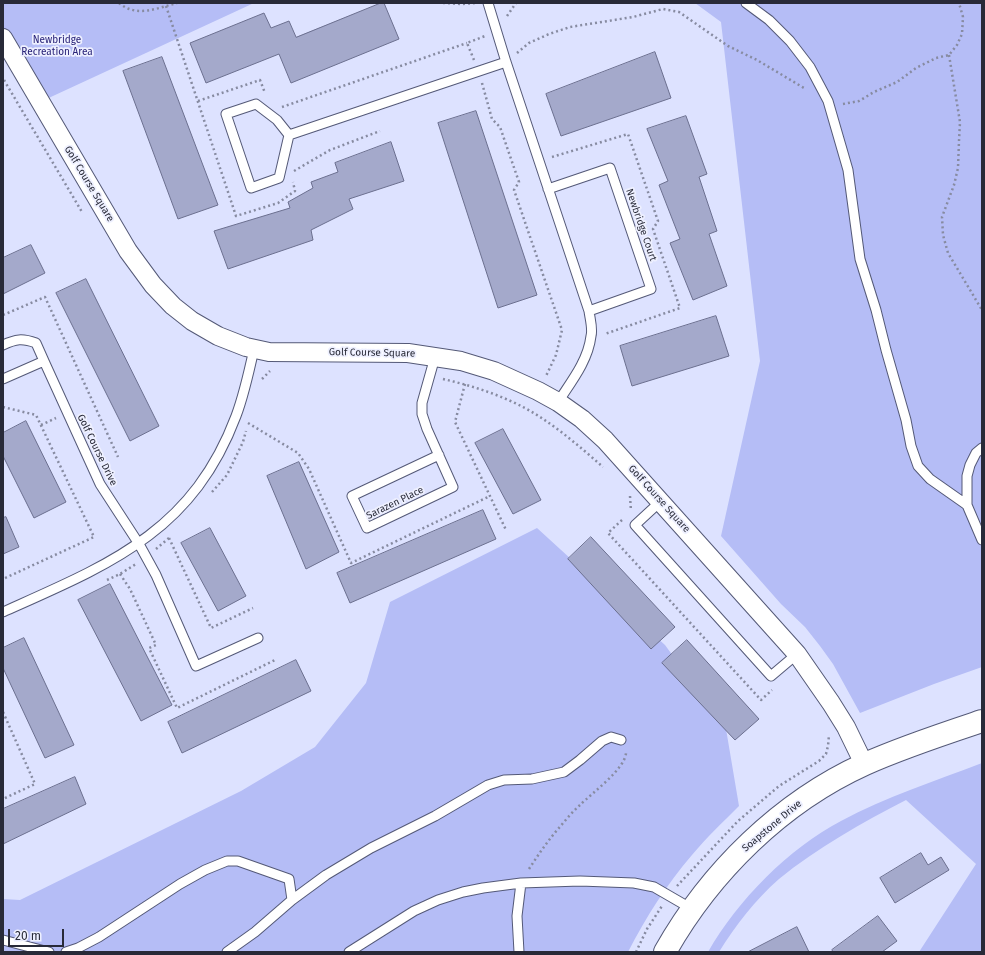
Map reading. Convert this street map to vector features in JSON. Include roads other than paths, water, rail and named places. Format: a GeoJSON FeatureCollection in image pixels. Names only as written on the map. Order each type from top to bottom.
{"type":"FeatureCollection","features":[{"type":"Feature","properties":{"kind":"street","name":"Golf Course Square"},"geometry":{"type":"LineString","coordinates":[[3,38],[128,251],[153,285],[173,306],[192,321],[218,336],[254,349],[269,352],[408,353],[461,361],[494,371],[558,402],[582,419],[604,440],[661,501],[797,654],[846,727],[864,764]]}},
{"type":"Feature","properties":{"kind":"street","name":"Soapstone Drive"},"geometry":{"type":"LineString","coordinates":[[665,952],[692,909],[722,871],[790,808],[825,785],[864,764],[904,748],[982,721]]}},
{"type":"Feature","properties":{"kind":"lane"},"geometry":{"type":"LineString","coordinates":[[488,3],[506,62],[589,312],[592,335],[586,354],[578,372],[558,402]]}},
{"type":"Feature","properties":{"kind":"lane"},"geometry":{"type":"LineString","coordinates":[[746,3],[769,20],[790,41],[810,68],[828,101],[848,170],[860,259],[876,310],[906,420],[911,446],[918,466],[930,479],[967,505]]}},
{"type":"Feature","properties":{"kind":"lane"},"geometry":{"type":"LineString","coordinates":[[288,135],[506,62]]}},
{"type":"Feature","properties":{"kind":"lane"},"geometry":{"type":"LineString","coordinates":[[256,104],[277,120],[288,135],[279,178],[251,188],[226,114],[256,104]]}},
{"type":"Feature","properties":{"kind":"lane","name":"Newbridge Court"},"geometry":{"type":"LineString","coordinates":[[548,189],[610,168],[651,289],[589,312]]}},
{"type":"Feature","properties":{"kind":"lane","name":"Golf Course Drive"},"geometry":{"type":"LineString","coordinates":[[3,345],[14,340],[25,339],[36,343],[100,484],[139,544],[156,575],[196,666],[258,638]]}},
{"type":"Feature","properties":{"kind":"lane"},"geometry":{"type":"LineString","coordinates":[[3,612],[69,583],[108,563],[139,544],[163,526],[187,502],[204,479],[221,451],[236,416],[245,388],[254,349]]}},
{"type":"Feature","properties":{"kind":"lane","name":"Sarazen Place"},"geometry":{"type":"LineString","coordinates":[[435,357],[422,403],[422,414],[427,429],[439,455],[453,487],[367,528],[352,496],[439,455]]}},
{"type":"Feature","properties":{"kind":"lane"},"geometry":{"type":"LineString","coordinates":[[3,379],[44,361]]}},
{"type":"Feature","properties":{"kind":"lane"},"geometry":{"type":"LineString","coordinates":[[982,448],[976,453],[970,465],[967,476],[967,505],[982,540]]}},
{"type":"Feature","properties":{"kind":"lane"},"geometry":{"type":"LineString","coordinates":[[661,501],[635,526],[771,676],[797,654]]}},
{"type":"Feature","properties":{"kind":"lane"},"geometry":{"type":"LineString","coordinates":[[228,952],[255,932],[292,900],[326,875],[370,848],[435,816],[488,786],[504,780],[532,779],[564,772],[602,741],[611,737],[621,740]]}},
{"type":"Feature","properties":{"kind":"lane"},"geometry":{"type":"LineString","coordinates":[[66,952],[78,948],[99,937],[180,884],[205,870],[226,861],[238,861],[290,879],[292,900]]}},
{"type":"Feature","properties":{"kind":"lane"},"geometry":{"type":"LineString","coordinates":[[349,952],[414,911],[438,900],[463,892],[521,883],[580,881],[634,883],[654,887],[692,909]]}},
{"type":"Feature","properties":{"kind":"lane"},"geometry":{"type":"LineString","coordinates":[[518,952],[517,916],[521,883]]}},
{"type":"Feature","properties":{"kind":"lane"},"geometry":{"type":"LineString","coordinates":[[3,940],[49,952]]}},
{"type":"Feature","properties":{"kind":"park label","name":"Newbridge Recreation Area"},"geometry":{"type":"Point","coordinates":[57,46]}}]}
